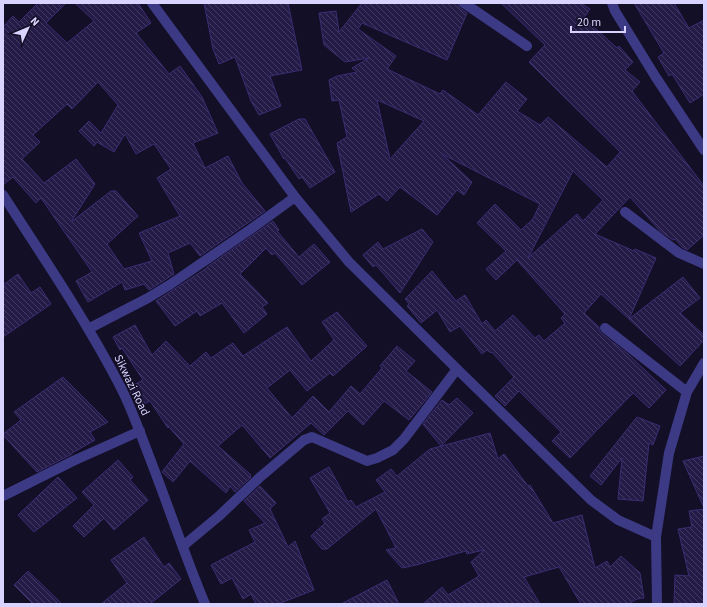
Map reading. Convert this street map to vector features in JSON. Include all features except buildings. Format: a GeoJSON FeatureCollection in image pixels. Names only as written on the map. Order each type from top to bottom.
{"type":"FeatureCollection","features":[{"type":"Feature","properties":{"kind":"street"},"geometry":{"type":"LineString","coordinates":[[152,3],[295,196],[349,262],[591,500],[618,520],[656,537]]}},
{"type":"Feature","properties":{"kind":"street"},"geometry":{"type":"LineString","coordinates":[[464,3],[527,46]]}},
{"type":"Feature","properties":{"kind":"street"},"geometry":{"type":"LineString","coordinates":[[612,3],[615,11],[655,76],[704,150]]}},
{"type":"Feature","properties":{"kind":"street","name":"Sikwazi Road"},"geometry":{"type":"LineString","coordinates":[[3,194],[88,329],[121,387],[140,430],[193,574],[206,604]]}},
{"type":"Feature","properties":{"kind":"street"},"geometry":{"type":"LineString","coordinates":[[88,329],[148,298],[171,284],[251,229],[295,196]]}},
{"type":"Feature","properties":{"kind":"street"},"geometry":{"type":"LineString","coordinates":[[625,212],[679,253],[704,264]]}},
{"type":"Feature","properties":{"kind":"street"},"geometry":{"type":"LineString","coordinates":[[604,328],[687,392]]}},
{"type":"Feature","properties":{"kind":"street"},"geometry":{"type":"LineString","coordinates":[[657,604],[656,537],[669,453],[687,392],[704,362]]}},
{"type":"Feature","properties":{"kind":"street"},"geometry":{"type":"LineString","coordinates":[[183,546],[304,440],[312,437],[367,461],[378,458],[393,450],[404,439],[457,369]]}},
{"type":"Feature","properties":{"kind":"street"},"geometry":{"type":"LineString","coordinates":[[3,496],[73,460],[140,430]]}}]}
